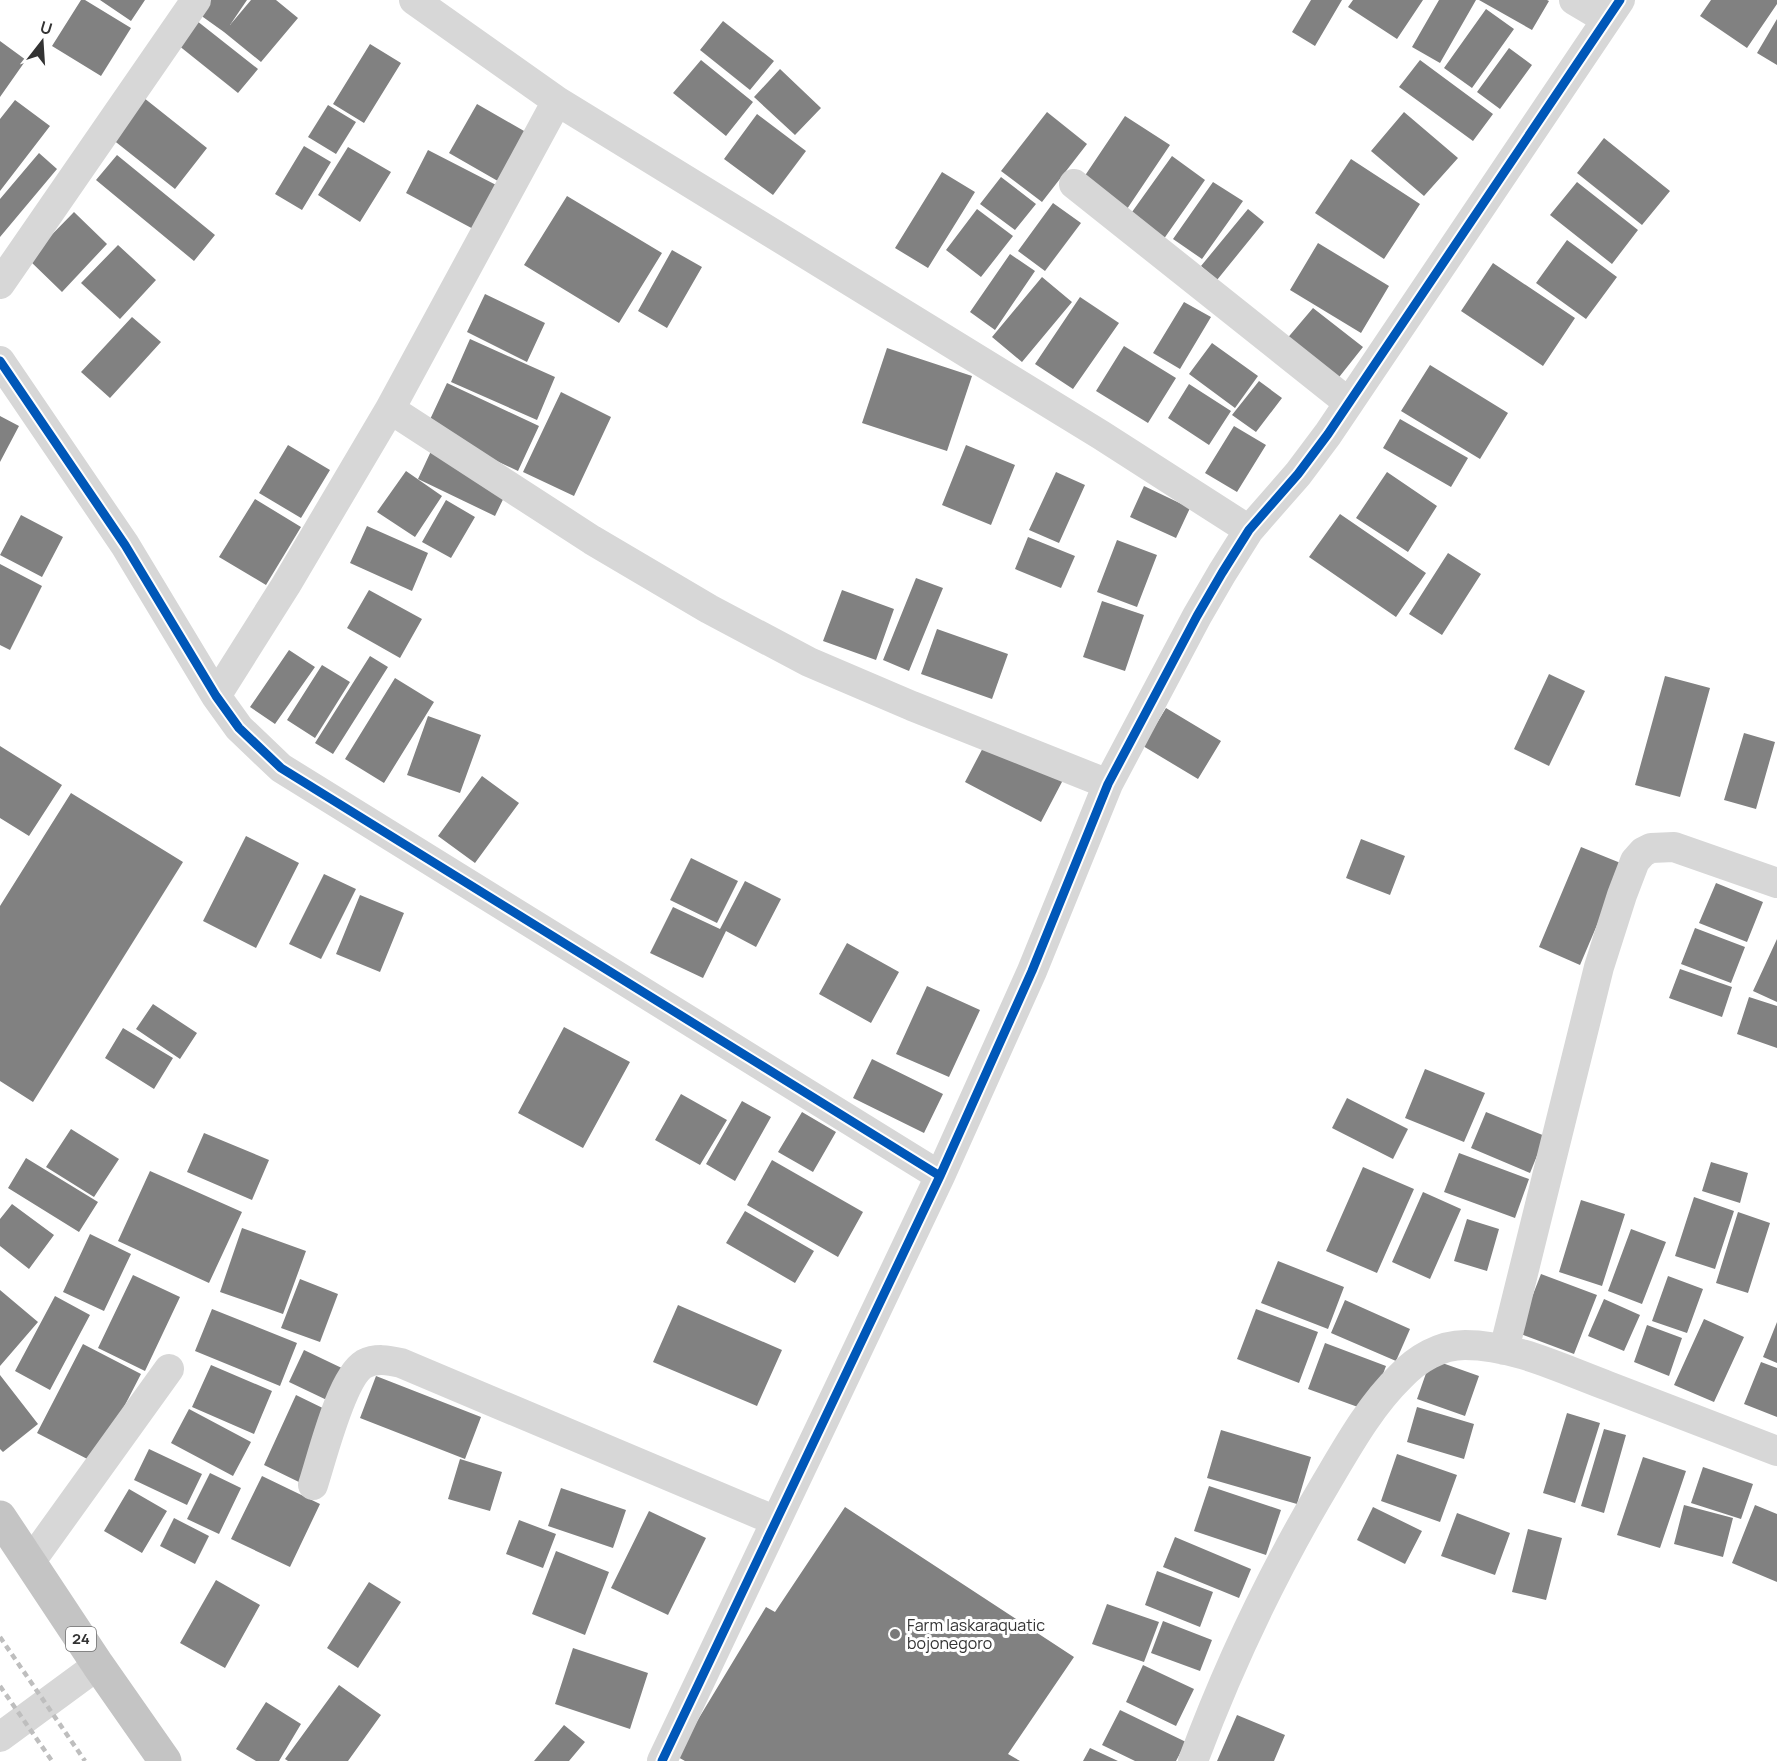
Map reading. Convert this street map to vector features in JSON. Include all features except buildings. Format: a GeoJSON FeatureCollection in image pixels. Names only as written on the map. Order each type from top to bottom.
{"type":"FeatureCollection","features":[{"type":"Feature","properties":{"kind":"highway","name":"24"},"geometry":{"type":"LineString","coordinates":[[0,1517],[165,1761]]}},
{"type":"Feature","properties":{"kind":"street"},"geometry":{"type":"LineString","coordinates":[[0,284],[196,0]]}},
{"type":"Feature","properties":{"kind":"street"},"geometry":{"type":"LineString","coordinates":[[414,0],[557,101],[1091,429],[1249,530]]}},
{"type":"Feature","properties":{"kind":"street"},"geometry":{"type":"LineString","coordinates":[[662,1761],[940,1176],[1032,970],[1108,784],[1197,616],[1249,530],[1298,474],[1328,434],[1613,10],[1574,0]]}},
{"type":"Feature","properties":{"kind":"street"},"geometry":{"type":"LineString","coordinates":[[216,696],[286,585],[390,410],[557,101]]}},
{"type":"Feature","properties":{"kind":"street"},"geometry":{"type":"LineString","coordinates":[[1074,184],[1349,403]]}},
{"type":"Feature","properties":{"kind":"street"},"geometry":{"type":"LineString","coordinates":[[0,361],[125,545],[216,696],[239,728],[281,768],[940,1176]]}},
{"type":"Feature","properties":{"kind":"street"},"geometry":{"type":"LineString","coordinates":[[390,410],[592,540],[710,609],[809,662],[912,706],[1108,784]]}},
{"type":"Feature","properties":{"kind":"street"},"geometry":{"type":"LineString","coordinates":[[1504,1350],[1599,967],[1635,861],[1643,852],[1651,848],[1674,846],[1777,884]]}},
{"type":"Feature","properties":{"kind":"street"},"geometry":{"type":"LineString","coordinates":[[1193,1761],[1215,1700],[1249,1624],[1296,1534],[1354,1436],[1381,1398],[1401,1375],[1428,1355],[1441,1349],[1462,1345],[1504,1350],[1558,1367],[1777,1451]]}},
{"type":"Feature","properties":{"kind":"street"},"geometry":{"type":"LineString","coordinates":[[313,1485],[341,1399],[349,1382],[361,1366],[380,1360],[401,1363],[776,1521]]}},
{"type":"Feature","properties":{"kind":"street"},"geometry":{"type":"LineString","coordinates":[[31,1561],[169,1369]]}},
{"type":"Feature","properties":{"kind":"street"},"geometry":{"type":"LineString","coordinates":[[0,1737],[98,1665]]}},
{"type":"Feature","properties":{"kind":"railway"},"geometry":{"type":"LineString","coordinates":[[0,1637],[85,1761]]}},
{"type":"Feature","properties":{"kind":"railway"},"geometry":{"type":"LineString","coordinates":[[0,1686],[52,1761]]}},
{"type":"Feature","properties":{"kind":"cycle path"},"geometry":{"type":"LineString","coordinates":[[662,1761],[940,1176],[1032,971],[1108,784],[1197,616],[1249,530],[1298,474],[1328,434],[1620,0]]}},
{"type":"Feature","properties":{"kind":"cycle path"},"geometry":{"type":"LineString","coordinates":[[0,361],[125,545],[216,696],[239,728],[281,768],[940,1176]]}},
{"type":"Feature","properties":{"kind":"place","name":"Farm laskaraquatic bojonegoro"},"geometry":{"type":"Point","coordinates":[895,1634]}}]}
